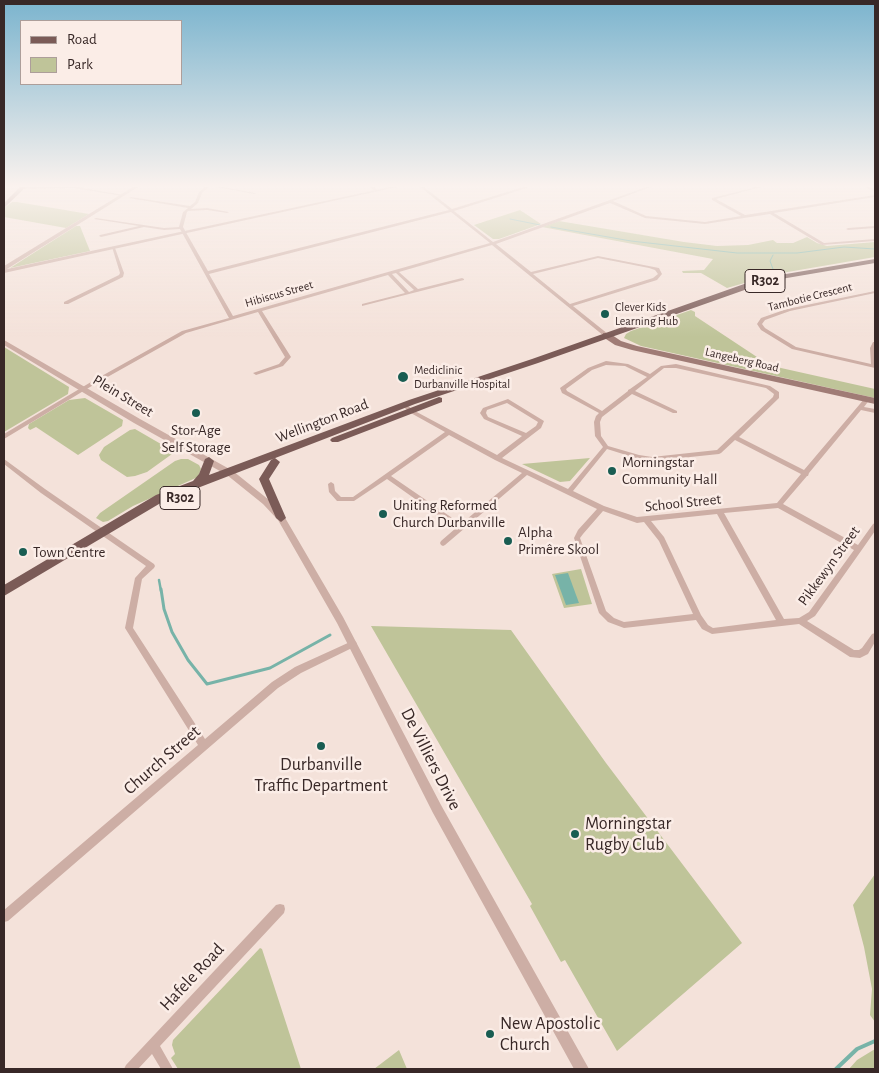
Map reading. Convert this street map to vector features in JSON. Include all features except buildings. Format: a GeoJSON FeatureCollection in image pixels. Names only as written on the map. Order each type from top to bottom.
{"type":"FeatureCollection","features":[{"type":"Feature","properties":{"kind":"main road","name":"Wellington Road"},"geometry":{"type":"LineString","coordinates":[[4,591],[150,503],[193,486],[275,462],[606,335],[757,283],[875,261]]}},
{"type":"Feature","properties":{"kind":"main road","name":"Langeberg Road"},"geometry":{"type":"LineString","coordinates":[[606,335],[618,343],[635,348],[871,400]]}},
{"type":"Feature","properties":{"kind":"main road","name":"Wellington Road"},"geometry":{"type":"LineString","coordinates":[[124,520],[233,475],[413,408]]}},
{"type":"Feature","properties":{"kind":"main road"},"geometry":{"type":"LineString","coordinates":[[193,486],[204,476],[209,461]]}},
{"type":"Feature","properties":{"kind":"main road"},"geometry":{"type":"LineString","coordinates":[[275,462],[264,479],[281,518]]}},
{"type":"Feature","properties":{"kind":"street"},"geometry":{"type":"LineString","coordinates":[[4,270],[56,237]]}},
{"type":"Feature","properties":{"kind":"street"},"geometry":{"type":"LineString","coordinates":[[4,270],[113,248],[155,237]]}},
{"type":"Feature","properties":{"kind":"street"},"geometry":{"type":"LineString","coordinates":[[187,237],[232,318]]}},
{"type":"Feature","properties":{"kind":"street"},"geometry":{"type":"LineString","coordinates":[[207,273],[348,237]]}},
{"type":"Feature","properties":{"kind":"street"},"geometry":{"type":"LineString","coordinates":[[483,237],[606,335]]}},
{"type":"Feature","properties":{"kind":"street","name":"Hibiscus Street"},"geometry":{"type":"LineString","coordinates":[[4,437],[83,388],[179,334],[511,237]]}},
{"type":"Feature","properties":{"kind":"street"},"geometry":{"type":"LineString","coordinates":[[810,237],[821,244],[827,245],[875,240]]}},
{"type":"Feature","properties":{"kind":"street"},"geometry":{"type":"LineString","coordinates":[[66,303],[121,276],[122,273],[113,248]]}},
{"type":"Feature","properties":{"kind":"street"},"geometry":{"type":"LineString","coordinates":[[530,274],[598,257],[650,267],[656,269],[660,274],[655,279],[569,306]]}},
{"type":"Feature","properties":{"kind":"street"},"geometry":{"type":"LineString","coordinates":[[396,270],[417,291]]}},
{"type":"Feature","properties":{"kind":"street"},"geometry":{"type":"LineString","coordinates":[[389,273],[408,293]]}},
{"type":"Feature","properties":{"kind":"street"},"geometry":{"type":"LineString","coordinates":[[364,306],[462,279]]}},
{"type":"Feature","properties":{"kind":"street","name":"Tambotie Crescent"},"geometry":{"type":"LineString","coordinates":[[875,292],[789,310],[763,319],[758,324],[794,348],[875,366]]}},
{"type":"Feature","properties":{"kind":"street"},"geometry":{"type":"LineString","coordinates":[[256,373],[281,365],[286,362],[288,356],[259,310]]}},
{"type":"Feature","properties":{"kind":"street","name":"Plein Street"},"geometry":{"type":"LineString","coordinates":[[4,342],[233,475]]}},
{"type":"Feature","properties":{"kind":"street"},"geometry":{"type":"LineString","coordinates":[[875,344],[873,348],[875,366]]}},
{"type":"Feature","properties":{"kind":"street"},"geometry":{"type":"LineString","coordinates":[[602,413],[564,392],[563,388],[590,370],[606,363],[626,365],[650,376]]}},
{"type":"Feature","properties":{"kind":"street"},"geometry":{"type":"LineString","coordinates":[[672,366],[768,387],[777,393],[776,398],[736,438],[717,453],[675,458],[643,458],[606,447],[600,438],[598,429],[598,419],[602,413],[630,391],[661,368],[672,366]]}},
{"type":"Feature","properties":{"kind":"street"},"geometry":{"type":"LineString","coordinates":[[630,391],[675,412]]}},
{"type":"Feature","properties":{"kind":"street"},"geometry":{"type":"LineString","coordinates":[[859,549],[779,505],[871,400]]}},
{"type":"Feature","properties":{"kind":"street"},"geometry":{"type":"LineString","coordinates":[[497,458],[541,425],[539,418],[508,401],[484,410],[483,415],[486,418],[526,436]]}},
{"type":"Feature","properties":{"kind":"street","name":"School Street"},"geometry":{"type":"LineString","coordinates":[[413,408],[449,432],[497,458],[602,508],[632,520],[779,505]]}},
{"type":"Feature","properties":{"kind":"street"},"geometry":{"type":"LineString","coordinates":[[862,408],[875,411]]}},
{"type":"Feature","properties":{"kind":"street"},"geometry":{"type":"LineString","coordinates":[[331,484],[331,491],[342,500],[357,498],[449,432]]}},
{"type":"Feature","properties":{"kind":"street"},"geometry":{"type":"LineString","coordinates":[[736,438],[806,474]]}},
{"type":"Feature","properties":{"kind":"street"},"geometry":{"type":"LineString","coordinates":[[569,492],[606,447]]}},
{"type":"Feature","properties":{"kind":"street"},"geometry":{"type":"LineString","coordinates":[[4,461],[38,488],[151,566],[138,578],[129,622],[130,632],[204,746]]}},
{"type":"Feature","properties":{"kind":"street"},"geometry":{"type":"LineString","coordinates":[[443,543],[527,472]]}},
{"type":"Feature","properties":{"kind":"street","name":"De Villiers Drive"},"geometry":{"type":"LineString","coordinates":[[233,475],[266,502],[281,518],[353,644],[437,809],[582,1069]]}},
{"type":"Feature","properties":{"kind":"street"},"geometry":{"type":"LineString","coordinates":[[387,476],[462,528]]}},
{"type":"Feature","properties":{"kind":"street"},"geometry":{"type":"LineString","coordinates":[[602,508],[580,532],[577,538],[601,609],[607,617],[615,623],[624,625],[698,617],[662,539],[646,520]]}},
{"type":"Feature","properties":{"kind":"street"},"geometry":{"type":"LineString","coordinates":[[719,511],[782,623]]}},
{"type":"Feature","properties":{"kind":"street","name":"Pikkewyn Street"},"geometry":{"type":"LineString","coordinates":[[698,617],[705,627],[712,631],[800,621],[812,614],[875,526]]}},
{"type":"Feature","properties":{"kind":"street"},"geometry":{"type":"LineString","coordinates":[[800,621],[853,654],[865,651],[875,636]]}},
{"type":"Feature","properties":{"kind":"street","name":"Church Street"},"geometry":{"type":"LineString","coordinates":[[4,916],[285,678],[353,644]]}},
{"type":"Feature","properties":{"kind":"street","name":"Hafele Road"},"geometry":{"type":"LineString","coordinates":[[130,1069],[280,909]]}},
{"type":"Feature","properties":{"kind":"street"},"geometry":{"type":"LineString","coordinates":[[153,1045],[167,1069]]}},
{"type":"Feature","properties":{"kind":"green space"},"geometry":{"type":"Polygon","coordinates":[[[59,237],[84,237],[90,251],[10,268],[59,237]]]}},
{"type":"Feature","properties":{"kind":"green space"},"geometry":{"type":"Polygon","coordinates":[[[490,237],[504,237],[499,239],[490,237]]]}},
{"type":"Feature","properties":{"kind":"green space"},"geometry":{"type":"Polygon","coordinates":[[[596,237],[655,237],[717,246],[748,245],[773,240],[777,243],[793,243],[807,237],[827,246],[875,242],[875,257],[776,274],[727,288],[701,273],[683,273],[682,271],[704,270],[713,259],[596,237]]]}},
{"type":"Feature","properties":{"kind":"green space"},"geometry":{"type":"Polygon","coordinates":[[[691,310],[695,312],[695,316],[760,359],[781,368],[875,389],[875,398],[641,346],[624,338],[631,331],[691,310]]]}},
{"type":"Feature","properties":{"kind":"green space"},"geometry":{"type":"Polygon","coordinates":[[[4,347],[69,387],[68,394],[4,432],[4,347]]]}},
{"type":"Feature","properties":{"kind":"green space"},"geometry":{"type":"Polygon","coordinates":[[[85,398],[123,420],[122,426],[78,455],[36,427],[30,430],[28,428],[29,424],[69,400],[85,398]]]}},
{"type":"Feature","properties":{"kind":"green space"},"geometry":{"type":"Polygon","coordinates":[[[135,429],[173,451],[172,454],[147,472],[127,477],[101,460],[99,455],[104,447],[130,430],[135,429]]]}},
{"type":"Feature","properties":{"kind":"green space"},"geometry":{"type":"Polygon","coordinates":[[[590,458],[570,481],[560,482],[522,464],[590,458]]]}},
{"type":"Feature","properties":{"kind":"green space"},"geometry":{"type":"Polygon","coordinates":[[[188,459],[199,465],[201,469],[198,477],[133,506],[108,521],[103,522],[96,518],[100,513],[175,461],[188,459]]]}},
{"type":"Feature","properties":{"kind":"green space"},"geometry":{"type":"Polygon","coordinates":[[[581,569],[592,604],[564,608],[552,574],[581,569]]]}},
{"type":"Feature","properties":{"kind":"green space","name":"Morningstar Rugby Club"},"geometry":{"type":"Polygon","coordinates":[[[371,626],[511,630],[606,763],[742,943],[617,1051],[565,960],[561,962],[530,906],[532,904],[371,626]]]}},
{"type":"Feature","properties":{"kind":"green space"},"geometry":{"type":"Polygon","coordinates":[[[875,874],[875,1022],[870,1015],[872,989],[853,905],[875,874]]]}},
{"type":"Feature","properties":{"kind":"green space"},"geometry":{"type":"Polygon","coordinates":[[[260,948],[262,949],[301,1069],[178,1069],[171,1058],[175,1054],[172,1045],[173,1040],[260,948]]]}},
{"type":"Feature","properties":{"kind":"green space"},"geometry":{"type":"Polygon","coordinates":[[[875,1049],[875,1069],[849,1069],[857,1060],[875,1049]]]}},
{"type":"Feature","properties":{"kind":"green space"},"geometry":{"type":"Polygon","coordinates":[[[399,1050],[407,1069],[374,1069],[399,1050]]]}},
{"type":"Feature","properties":{"kind":"water"},"geometry":{"type":"Polygon","coordinates":[[[568,573],[579,603],[566,605],[555,575],[568,573]]]}},
{"type":"Feature","properties":{"kind":"waterway"},"geometry":{"type":"LineString","coordinates":[[609,237],[737,253],[797,253],[844,247],[875,249]]}},
{"type":"Feature","properties":{"kind":"waterway"},"geometry":{"type":"LineString","coordinates":[[773,255],[770,261],[773,269]]}},
{"type":"Feature","properties":{"kind":"waterway"},"geometry":{"type":"LineString","coordinates":[[159,580],[161,591]]}},
{"type":"Feature","properties":{"kind":"waterway"},"geometry":{"type":"LineString","coordinates":[[161,589],[164,609],[172,632],[188,660],[207,684],[270,668],[330,635]]}},
{"type":"Feature","properties":{"kind":"waterway"},"geometry":{"type":"LineString","coordinates":[[836,1069],[857,1049],[875,1041]]}},
{"type":"Feature","properties":{"kind":"place","name":"Clever Kids Learning Hub"},"geometry":{"type":"Point","coordinates":[605,314]}},
{"type":"Feature","properties":{"kind":"place","name":"Mediclinic Durbanville Hospital"},"geometry":{"type":"Point","coordinates":[403,377]}},
{"type":"Feature","properties":{"kind":"place","name":"Stor-Age Self Storage"},"geometry":{"type":"Point","coordinates":[196,413]}},
{"type":"Feature","properties":{"kind":"place","name":"Morningstar Community Hall"},"geometry":{"type":"Point","coordinates":[612,471]}},
{"type":"Feature","properties":{"kind":"place","name":"Uniting Reformed Church Durbanville"},"geometry":{"type":"Point","coordinates":[383,514]}},
{"type":"Feature","properties":{"kind":"place","name":"Alpha Primêre Skool"},"geometry":{"type":"Point","coordinates":[508,541]}},
{"type":"Feature","properties":{"kind":"place","name":"Town Centre"},"geometry":{"type":"Point","coordinates":[23,552]}},
{"type":"Feature","properties":{"kind":"place","name":"Durbanville Traffic Department"},"geometry":{"type":"Point","coordinates":[321,746]}},
{"type":"Feature","properties":{"kind":"place","name":"Morningstar Rugby Club"},"geometry":{"type":"Point","coordinates":[575,834]}},
{"type":"Feature","properties":{"kind":"place","name":"New Apostolic Church"},"geometry":{"type":"Point","coordinates":[490,1034]}}]}
